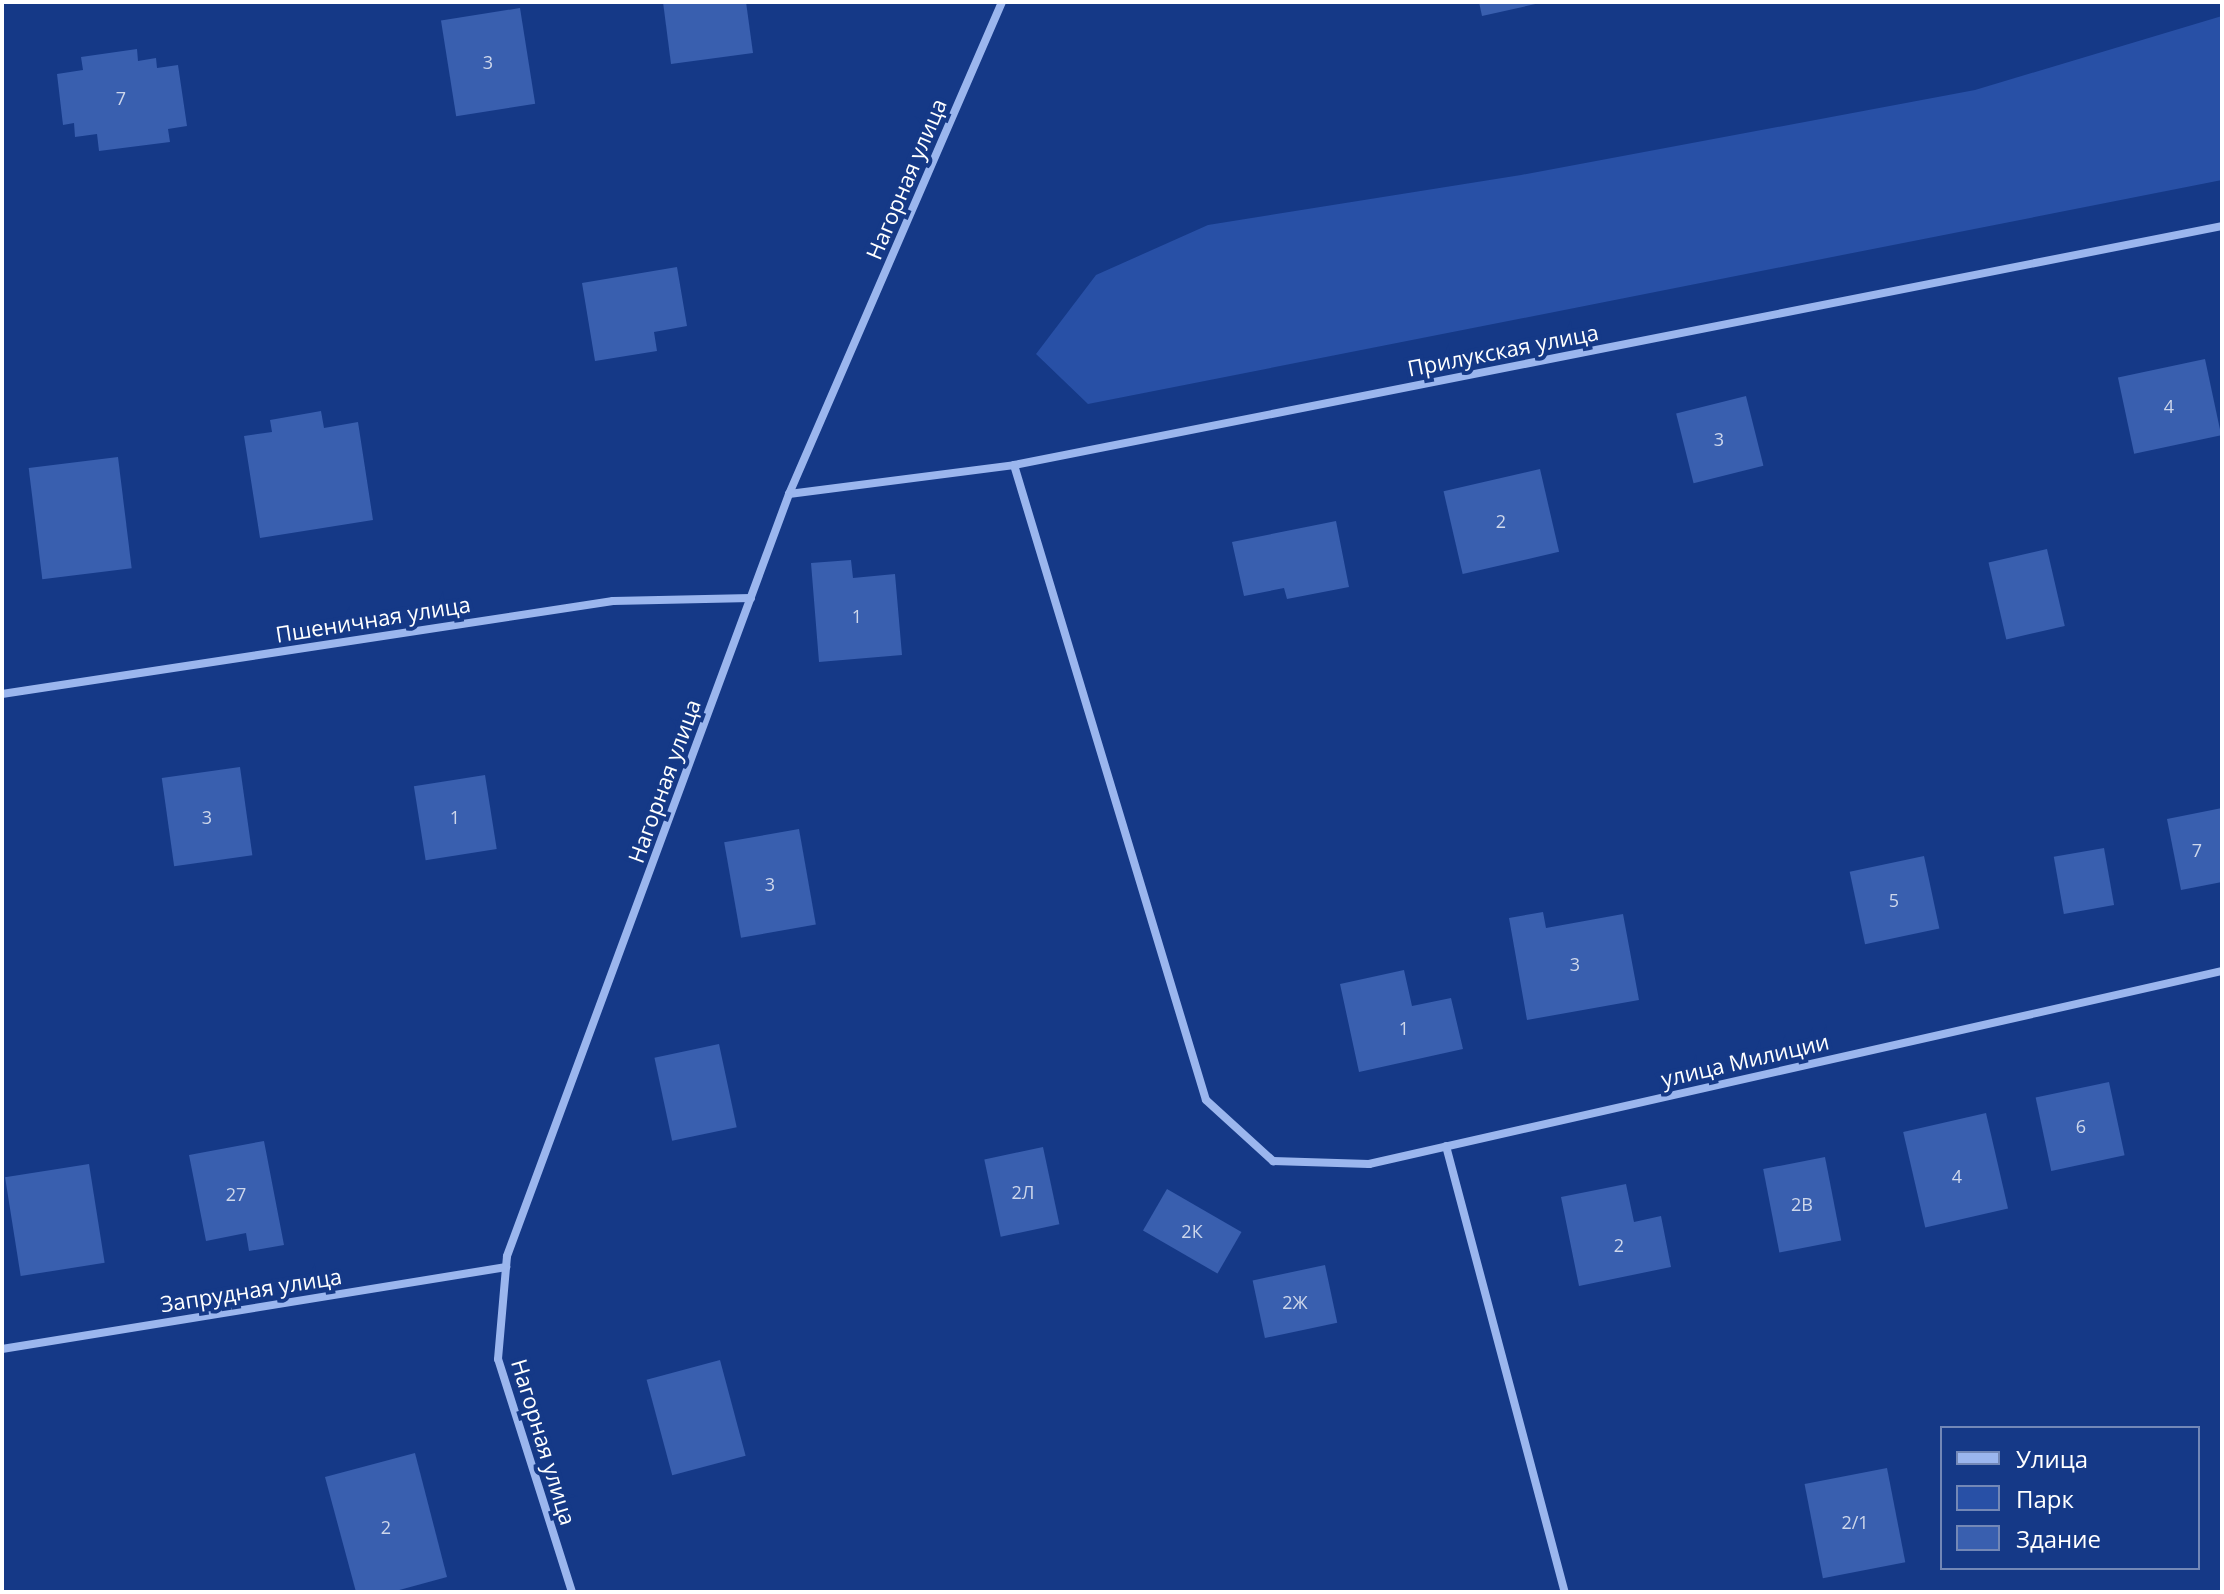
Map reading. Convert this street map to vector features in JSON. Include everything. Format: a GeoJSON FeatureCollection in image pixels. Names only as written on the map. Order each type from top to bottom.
{"type":"FeatureCollection","features":[{"type":"Feature","properties":{"kind":"street","name":"Нагорная улица"},"geometry":{"type":"LineString","coordinates":[[572,1592],[498,1359],[506,1267],[789,494],[1002,2]]}},
{"type":"Feature","properties":{"kind":"street","name":"Прилукская улица"},"geometry":{"type":"LineString","coordinates":[[789,494],[1014,465],[2222,226]]}},
{"type":"Feature","properties":{"kind":"street","name":"улица Милиции"},"geometry":{"type":"LineString","coordinates":[[1014,465],[1206,1100],[1273,1161],[1369,1164],[2222,971]]}},
{"type":"Feature","properties":{"kind":"street","name":"Пшеничная улица"},"geometry":{"type":"LineString","coordinates":[[2,694],[613,601],[751,598]]}},
{"type":"Feature","properties":{"kind":"street"},"geometry":{"type":"LineString","coordinates":[[1446,1146],[1565,1592]]}},
{"type":"Feature","properties":{"kind":"street","name":"Запрудная улица"},"geometry":{"type":"LineString","coordinates":[[2,1349],[506,1267]]}},
{"type":"Feature","properties":{"kind":"green space"},"geometry":{"type":"Polygon","coordinates":[[[2222,16],[2222,180],[1088,404],[1036,354],[1096,275],[1208,225],[1521,175],[1975,90],[2222,16]]]}},
{"type":"Feature","properties":{"kind":"building"},"geometry":{"type":"Polygon","coordinates":[[[663,2],[746,2],[753,53],[671,64],[663,2]]]}},
{"type":"Feature","properties":{"kind":"building"},"geometry":{"type":"Polygon","coordinates":[[[1479,2],[1540,2],[1540,3],[1482,16],[1479,2]]]}},
{"type":"Feature","properties":{"kind":"building"},"geometry":{"type":"Polygon","coordinates":[[[520,8],[535,104],[456,116],[441,21],[520,8]]]}},
{"type":"Feature","properties":{"kind":"building"},"geometry":{"type":"Polygon","coordinates":[[[137,49],[138,61],[156,58],[157,68],[178,65],[187,126],[168,129],[170,142],[99,151],[97,134],[75,137],[74,123],[63,125],[57,74],[83,70],[81,57],[137,49]]]}},
{"type":"Feature","properties":{"kind":"building"},"geometry":{"type":"Polygon","coordinates":[[[677,267],[687,326],[654,332],[657,351],[595,361],[582,283],[677,267]]]}},
{"type":"Feature","properties":{"kind":"building"},"geometry":{"type":"Polygon","coordinates":[[[2205,359],[2221,435],[2134,454],[2118,378],[2205,359]]]}},
{"type":"Feature","properties":{"kind":"building"},"geometry":{"type":"Polygon","coordinates":[[[1746,396],[1763,466],[1694,483],[1676,413],[1746,396]]]}},
{"type":"Feature","properties":{"kind":"building"},"geometry":{"type":"Polygon","coordinates":[[[321,411],[324,428],[358,422],[373,520],[260,538],[244,436],[272,432],[270,420],[321,411]]]}},
{"type":"Feature","properties":{"kind":"building"},"geometry":{"type":"Polygon","coordinates":[[[118,457],[132,568],[42,579],[29,468],[118,457]]]}},
{"type":"Feature","properties":{"kind":"building"},"geometry":{"type":"Polygon","coordinates":[[[1540,469],[1559,552],[1463,574],[1444,491],[1540,469]]]}},
{"type":"Feature","properties":{"kind":"building"},"geometry":{"type":"Polygon","coordinates":[[[1336,521],[1349,587],[1287,599],[1284,588],[1244,596],[1232,542],[1336,521]]]}},
{"type":"Feature","properties":{"kind":"building"},"geometry":{"type":"Polygon","coordinates":[[[2047,549],[2065,626],[2006,639],[1989,562],[2047,549]]]}},
{"type":"Feature","properties":{"kind":"building"},"geometry":{"type":"Polygon","coordinates":[[[851,560],[853,578],[895,574],[902,655],[819,662],[811,563],[851,560]]]}},
{"type":"Feature","properties":{"kind":"building"},"geometry":{"type":"Polygon","coordinates":[[[240,767],[252,855],[174,866],[162,778],[240,767]]]}},
{"type":"Feature","properties":{"kind":"building"},"geometry":{"type":"Polygon","coordinates":[[[485,775],[497,849],[426,860],[414,786],[485,775]]]}},
{"type":"Feature","properties":{"kind":"building"},"geometry":{"type":"Polygon","coordinates":[[[2222,808],[2222,882],[2181,890],[2167,819],[2222,808]]]}},
{"type":"Feature","properties":{"kind":"building"},"geometry":{"type":"Polygon","coordinates":[[[799,829],[816,925],[741,938],[724,842],[799,829]]]}},
{"type":"Feature","properties":{"kind":"building"},"geometry":{"type":"Polygon","coordinates":[[[2104,848],[2114,905],[2064,914],[2054,857],[2104,848]]]}},
{"type":"Feature","properties":{"kind":"building"},"geometry":{"type":"Polygon","coordinates":[[[1924,856],[1939,928],[1865,944],[1850,872],[1924,856]]]}},
{"type":"Feature","properties":{"kind":"building"},"geometry":{"type":"Polygon","coordinates":[[[1543,912],[1546,928],[1623,914],[1639,1000],[1527,1020],[1509,918],[1543,912]]]}},
{"type":"Feature","properties":{"kind":"building"},"geometry":{"type":"Polygon","coordinates":[[[1404,970],[1412,1006],[1451,998],[1463,1049],[1359,1072],[1340,984],[1404,970]]]}},
{"type":"Feature","properties":{"kind":"building"},"geometry":{"type":"Polygon","coordinates":[[[719,1044],[737,1127],[672,1141],[654,1058],[719,1044]]]}},
{"type":"Feature","properties":{"kind":"building"},"geometry":{"type":"Polygon","coordinates":[[[2109,1082],[2125,1155],[2051,1171],[2036,1098],[2109,1082]]]}},
{"type":"Feature","properties":{"kind":"building"},"geometry":{"type":"Polygon","coordinates":[[[1986,1113],[2008,1208],[1925,1228],[1903,1132],[1986,1113]]]}},
{"type":"Feature","properties":{"kind":"building"},"geometry":{"type":"Polygon","coordinates":[[[264,1141],[284,1245],[249,1251],[246,1233],[206,1241],[189,1155],[264,1141]]]}},
{"type":"Feature","properties":{"kind":"building"},"geometry":{"type":"Polygon","coordinates":[[[1043,1147],[1059,1224],[1001,1237],[984,1159],[1043,1147]]]}},
{"type":"Feature","properties":{"kind":"building"},"geometry":{"type":"Polygon","coordinates":[[[1825,1157],[1841,1240],[1779,1252],[1763,1169],[1825,1157]]]}},
{"type":"Feature","properties":{"kind":"building"},"geometry":{"type":"Polygon","coordinates":[[[89,1164],[105,1263],[21,1276],[5,1177],[89,1164]]]}},
{"type":"Feature","properties":{"kind":"building"},"geometry":{"type":"Polygon","coordinates":[[[1626,1184],[1634,1222],[1661,1216],[1671,1267],[1579,1286],[1561,1197],[1626,1184]]]}},
{"type":"Feature","properties":{"kind":"building"},"geometry":{"type":"Polygon","coordinates":[[[1167,1189],[1241,1232],[1217,1274],[1143,1231],[1167,1189]]]}},
{"type":"Feature","properties":{"kind":"building"},"geometry":{"type":"Polygon","coordinates":[[[1325,1265],[1337,1323],[1265,1338],[1253,1280],[1325,1265]]]}},
{"type":"Feature","properties":{"kind":"building"},"geometry":{"type":"Polygon","coordinates":[[[720,1360],[746,1456],[672,1475],[647,1380],[720,1360]]]}},
{"type":"Feature","properties":{"kind":"building"},"geometry":{"type":"Polygon","coordinates":[[[415,1453],[447,1577],[392,1592],[356,1592],[325,1477],[415,1453]]]}},
{"type":"Feature","properties":{"kind":"building"},"geometry":{"type":"Polygon","coordinates":[[[1887,1468],[1905,1562],[1823,1578],[1805,1484],[1887,1468]]]}}]}
